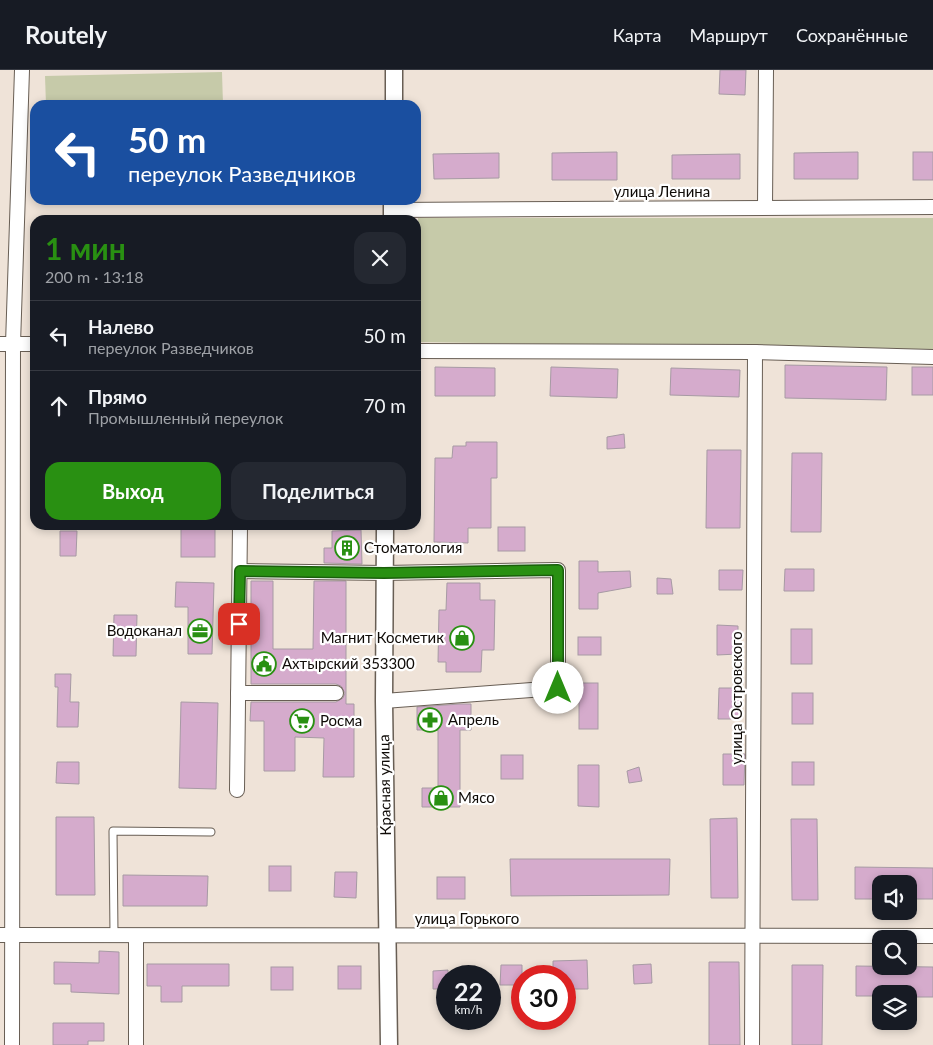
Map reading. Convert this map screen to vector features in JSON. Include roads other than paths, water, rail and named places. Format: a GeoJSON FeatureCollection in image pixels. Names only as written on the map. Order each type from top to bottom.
{"type":"FeatureCollection","features":[{"type":"Feature","properties":{"kind":"street"},"geometry":{"type":"LineString","coordinates":[[12,1045],[7,935],[6,344],[22,70]]}},
{"type":"Feature","properties":{"kind":"street"},"geometry":{"type":"LineString","coordinates":[[394,70],[394,100]]}},
{"type":"Feature","properties":{"kind":"street"},"geometry":{"type":"LineString","coordinates":[[765,207],[766,70]]}},
{"type":"Feature","properties":{"kind":"street","name":"улица Ленина"},"geometry":{"type":"LineString","coordinates":[[392,210],[765,207],[933,208]]}},
{"type":"Feature","properties":{"kind":"street"},"geometry":{"type":"LineString","coordinates":[[6,344],[30,344]]}},
{"type":"Feature","properties":{"kind":"street"},"geometry":{"type":"LineString","coordinates":[[421,351],[755,352],[933,357]]}},
{"type":"Feature","properties":{"kind":"street","name":"улица Островского"},"geometry":{"type":"LineString","coordinates":[[752,1045],[755,352]]}},
{"type":"Feature","properties":{"kind":"street"},"geometry":{"type":"LineString","coordinates":[[237,790],[240,530]]}},
{"type":"Feature","properties":{"kind":"street","name":"Красная улица"},"geometry":{"type":"LineString","coordinates":[[384,530],[384,701],[389,1045]]}},
{"type":"Feature","properties":{"kind":"street"},"geometry":{"type":"LineString","coordinates":[[240,571],[384,573],[558,570],[558,688],[384,701]]}},
{"type":"Feature","properties":{"kind":"street"},"geometry":{"type":"LineString","coordinates":[[238,693],[336,692]]}},
{"type":"Feature","properties":{"kind":"street","name":"улица Горького"},"geometry":{"type":"LineString","coordinates":[[7,935],[933,936]]}},
{"type":"Feature","properties":{"kind":"street"},"geometry":{"type":"LineString","coordinates":[[136,936],[136,1045]]}},
{"type":"Feature","properties":{"kind":"lane"},"geometry":{"type":"LineString","coordinates":[[114,936],[113,831],[212,832]]}},
{"type":"Feature","properties":{"kind":"place","name":"Стоматология"},"geometry":{"type":"Point","coordinates":[347,548]}},
{"type":"Feature","properties":{"kind":"place","name":"Водоканал"},"geometry":{"type":"Point","coordinates":[200,631]}},
{"type":"Feature","properties":{"kind":"place","name":"Магнит Косметик"},"geometry":{"type":"Point","coordinates":[462,638]}},
{"type":"Feature","properties":{"kind":"place","name":"Ахтырский 353300"},"geometry":{"type":"Point","coordinates":[264,664]}},
{"type":"Feature","properties":{"kind":"place","name":"Апрель"},"geometry":{"type":"Point","coordinates":[430,720]}},
{"type":"Feature","properties":{"kind":"place","name":"Росма"},"geometry":{"type":"Point","coordinates":[302,721]}},
{"type":"Feature","properties":{"kind":"place","name":"Мясо"},"geometry":{"type":"Point","coordinates":[441,798]}}]}
